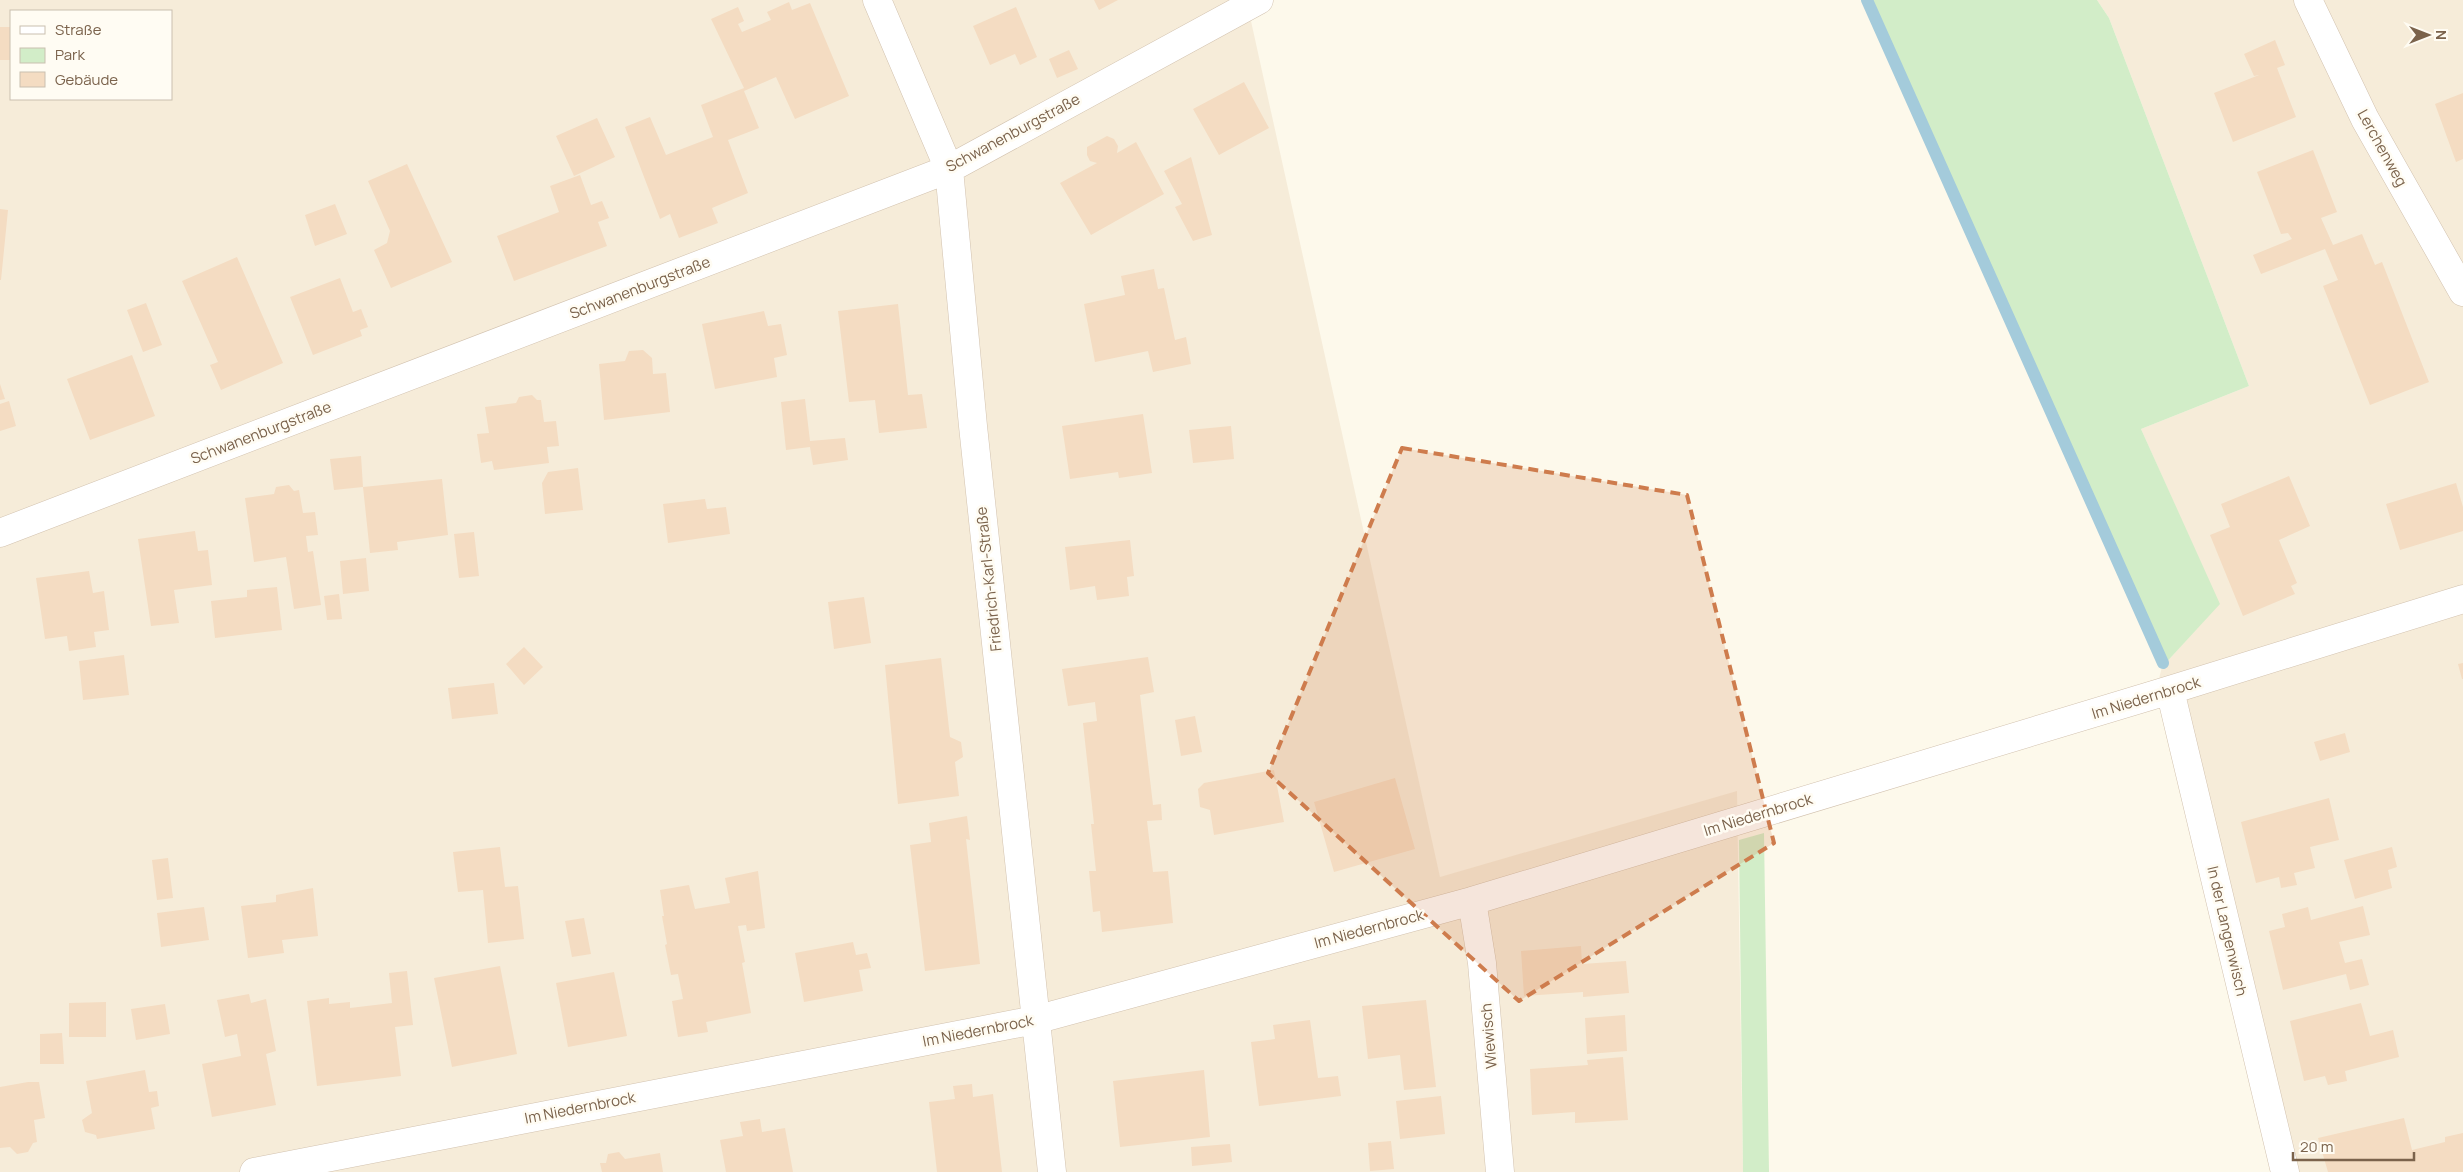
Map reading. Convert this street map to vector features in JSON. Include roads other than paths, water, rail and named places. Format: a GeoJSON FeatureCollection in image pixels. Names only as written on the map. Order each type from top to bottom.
{"type":"FeatureCollection","features":[{"type":"Feature","properties":{"kind":"street","name":"Friedrich-Karl-Straße"},"geometry":{"type":"LineString","coordinates":[[877,0],[949,169],[973,426],[1052,1172]]}},
{"type":"Feature","properties":{"kind":"street","name":"Schwanenburgstraße"},"geometry":{"type":"LineString","coordinates":[[0,533],[949,169],[1260,0]]}},
{"type":"Feature","properties":{"kind":"street","name":"Lerchenweg"},"geometry":{"type":"LineString","coordinates":[[2308,0],[2366,119],[2463,292]]}},
{"type":"Feature","properties":{"kind":"street","name":"Im Niedernbrock"},"geometry":{"type":"LineString","coordinates":[[254,1172],[1035,1020],[1472,901],[2170,690],[2463,599]]}},
{"type":"Feature","properties":{"kind":"street","name":"In der Langenwisch"},"geometry":{"type":"LineString","coordinates":[[2170,690],[2285,1172]]}},
{"type":"Feature","properties":{"kind":"street","name":"Wiewisch"},"geometry":{"type":"LineString","coordinates":[[1472,901],[1483,973],[1500,1172]]}},
{"type":"Feature","properties":{"kind":"waterway"},"geometry":{"type":"LineString","coordinates":[[1867,0],[2163,663]]}}]}
